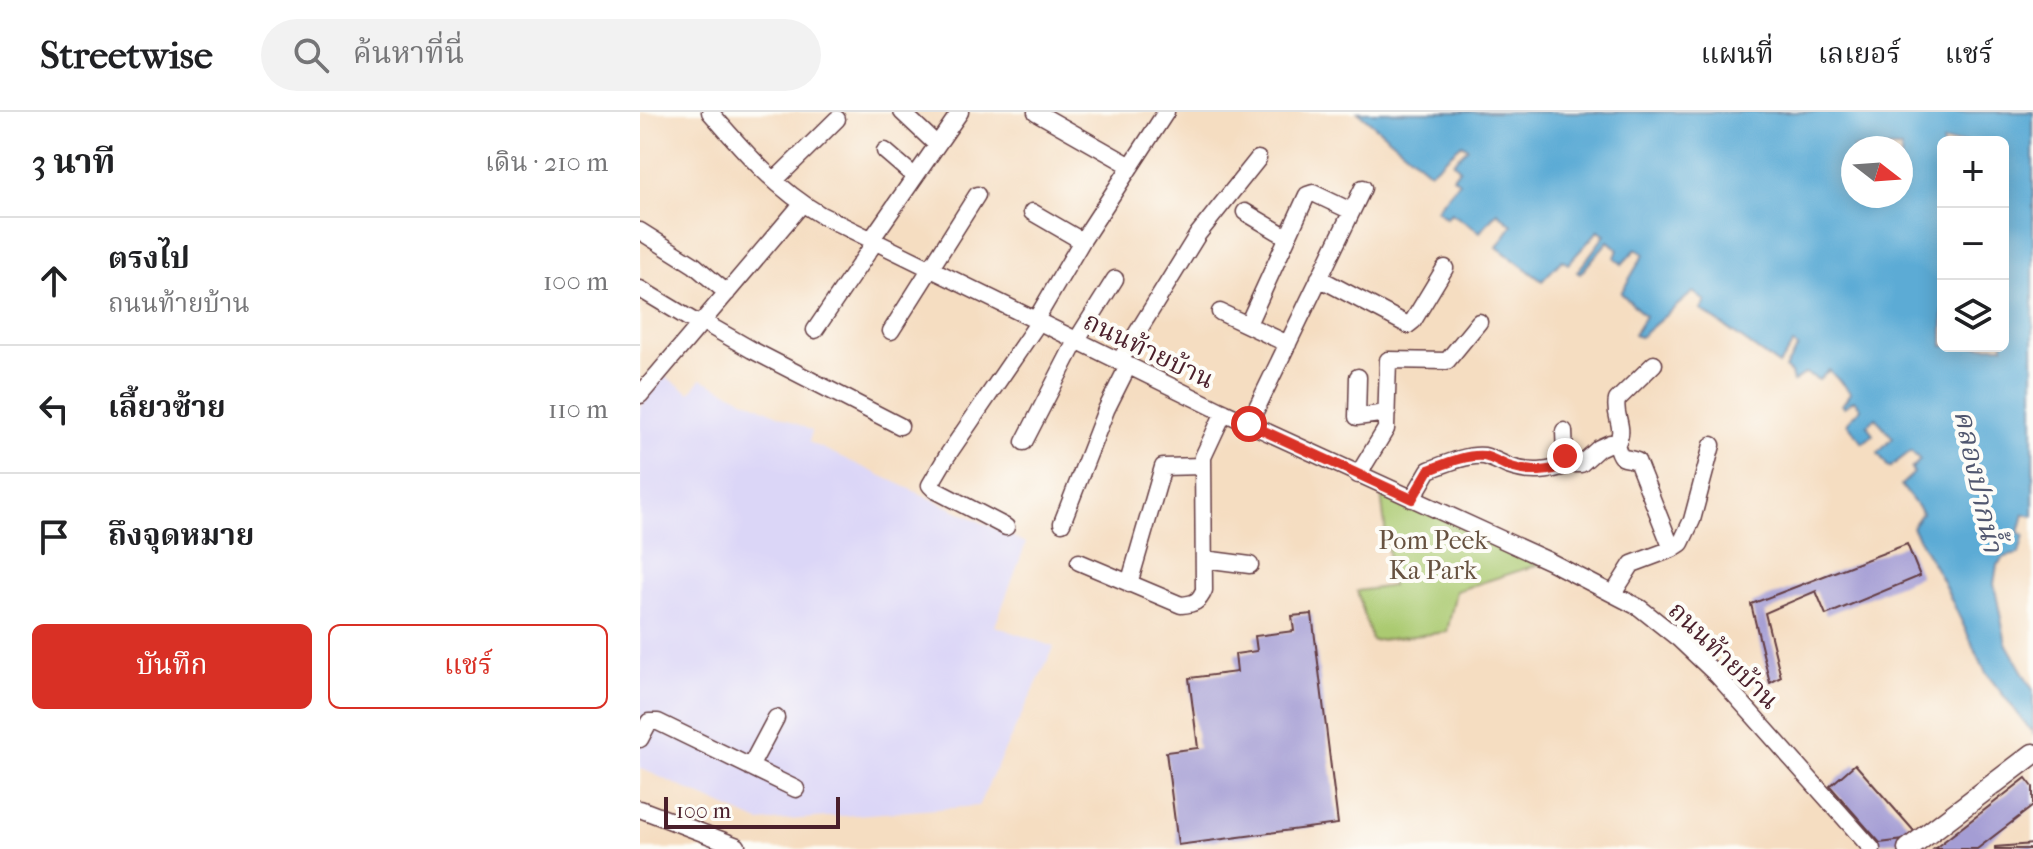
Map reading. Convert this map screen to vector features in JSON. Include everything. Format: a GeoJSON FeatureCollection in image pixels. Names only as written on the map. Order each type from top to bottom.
{"type":"FeatureCollection","features":[{"type":"Feature","properties":{"kind":"main road"},"geometry":{"type":"LineString","coordinates":[[1908,849],[2033,754]]}},
{"type":"Feature","properties":{"kind":"street","name":"ถนนท้ายบ้าน"},"geometry":{"type":"LineString","coordinates":[[710,112],[744,151],[802,204],[1123,364],[1549,561],[1640,608],[1717,675],[1872,849]]}},
{"type":"Feature","properties":{"kind":"street"},"geometry":{"type":"LineString","coordinates":[[902,112],[936,144]]}},
{"type":"Feature","properties":{"kind":"street"},"geometry":{"type":"LineString","coordinates":[[815,330],[914,176],[960,112]]}},
{"type":"Feature","properties":{"kind":"street"},"geometry":{"type":"LineString","coordinates":[[1036,112],[1131,166]]}},
{"type":"Feature","properties":{"kind":"street"},"geometry":{"type":"LineString","coordinates":[[1006,527],[930,485],[1037,322],[1082,241],[1166,112]]}},
{"type":"Feature","properties":{"kind":"street"},"geometry":{"type":"LineString","coordinates":[[775,180],[837,119]]}},
{"type":"Feature","properties":{"kind":"street"},"geometry":{"type":"LineString","coordinates":[[885,151],[914,176]]}},
{"type":"Feature","properties":{"kind":"street"},"geometry":{"type":"LineString","coordinates":[[1062,523],[1123,364],[1198,234],[1258,159]]}},
{"type":"Feature","properties":{"kind":"street"},"geometry":{"type":"LineString","coordinates":[[1249,424],[1363,188]]}},
{"type":"Feature","properties":{"kind":"street"},"geometry":{"type":"LineString","coordinates":[[1248,324],[1310,193],[1351,211]]}},
{"type":"Feature","properties":{"kind":"street"},"geometry":{"type":"LineString","coordinates":[[891,331],[977,195]]}},
{"type":"Feature","properties":{"kind":"street"},"geometry":{"type":"LineString","coordinates":[[640,395],[802,204]]}},
{"type":"Feature","properties":{"kind":"street"},"geometry":{"type":"LineString","coordinates":[[1032,212],[1082,241]]}},
{"type":"Feature","properties":{"kind":"street"},"geometry":{"type":"LineString","coordinates":[[1245,212],[1287,237]]}},
{"type":"Feature","properties":{"kind":"street"},"geometry":{"type":"LineString","coordinates":[[640,231],[694,265],[727,293]]}},
{"type":"Feature","properties":{"kind":"street"},"geometry":{"type":"LineString","coordinates":[[1319,278],[1408,325],[1445,268]]}},
{"type":"Feature","properties":{"kind":"street"},"geometry":{"type":"LineString","coordinates":[[1024,442],[1076,341],[1115,279]]}},
{"type":"Feature","properties":{"kind":"street"},"geometry":{"type":"LineString","coordinates":[[640,289],[900,426]]}},
{"type":"Feature","properties":{"kind":"street"},"geometry":{"type":"LineString","coordinates":[[1220,312],[1288,344]]}},
{"type":"Feature","properties":{"kind":"street"},"geometry":{"type":"LineString","coordinates":[[1358,475],[1386,429],[1388,360],[1447,361],[1479,322]]}},
{"type":"Feature","properties":{"kind":"street"},"geometry":{"type":"LineString","coordinates":[[1654,364],[1617,400],[1615,407],[1621,429],[1616,444],[1619,456],[1624,460],[1637,461],[1672,549]]}},
{"type":"Feature","properties":{"kind":"street"},"geometry":{"type":"LineString","coordinates":[[1358,377],[1357,417],[1387,413]]}},
{"type":"Feature","properties":{"kind":"street"},"geometry":{"type":"LineString","coordinates":[[1079,562],[1181,605],[1194,604],[1204,590],[1203,457],[1224,412]]}},
{"type":"Feature","properties":{"kind":"street"},"geometry":{"type":"LineString","coordinates":[[1564,431],[1565,456],[1570,464]]}},
{"type":"Feature","properties":{"kind":"street"},"geometry":{"type":"LineString","coordinates":[[1412,499],[1429,470],[1453,461],[1484,456],[1514,468],[1551,471],[1570,464],[1581,464],[1599,448],[1616,444]]}},
{"type":"Feature","properties":{"kind":"street"},"geometry":{"type":"LineString","coordinates":[[1613,594],[1632,564],[1681,543],[1692,520],[1712,445]]}},
{"type":"Feature","properties":{"kind":"street"},"geometry":{"type":"LineString","coordinates":[[1129,584],[1163,467],[1203,466]]}},
{"type":"Feature","properties":{"kind":"street"},"geometry":{"type":"LineString","coordinates":[[1204,559],[1250,565]]}},
{"type":"Feature","properties":{"kind":"street"},"geometry":{"type":"LineString","coordinates":[[750,767],[776,718]]}},
{"type":"Feature","properties":{"kind":"street"},"geometry":{"type":"LineString","coordinates":[[640,739],[649,722],[654,721],[796,789]]}},
{"type":"Feature","properties":{"kind":"street"},"geometry":{"type":"LineString","coordinates":[[640,809],[737,846]]}},
{"type":"Feature","properties":{"kind":"shaded area"},"geometry":{"type":"Polygon","coordinates":[[[665,376],[690,393],[701,379],[812,431],[809,442],[1026,543],[995,626],[1054,647],[978,806],[759,822],[640,768],[640,407],[665,376]]]}},
{"type":"Feature","properties":{"kind":"green space","name":"Pom Peek Ka Park"},"geometry":{"type":"Polygon","coordinates":[[[1380,485],[1549,561],[1456,591],[1447,632],[1372,641],[1357,591],[1392,586],[1380,485]]]}},
{"type":"Feature","properties":{"kind":"water","name":"คลองปากน้ำ"},"geometry":{"type":"Polygon","coordinates":[[[1358,112],[2033,112],[2033,516],[2024,514],[2019,533],[2024,535],[2019,554],[2005,557],[1997,565],[1994,584],[2006,643],[2033,690],[2033,733],[1986,673],[1942,580],[1912,527],[1922,513],[1901,485],[1914,473],[1911,469],[1920,460],[1911,451],[1889,468],[1878,453],[1893,438],[1876,418],[1867,425],[1873,435],[1863,443],[1847,423],[1861,408],[1854,400],[1844,407],[1842,405],[1851,393],[1829,370],[1819,380],[1806,373],[1793,382],[1791,373],[1785,368],[1798,347],[1793,344],[1779,365],[1701,310],[1706,302],[1693,292],[1640,337],[1634,335],[1645,316],[1621,293],[1644,254],[1636,249],[1622,264],[1615,258],[1618,249],[1608,241],[1580,274],[1577,272],[1605,235],[1599,230],[1568,264],[1562,260],[1542,281],[1497,247],[1512,225],[1497,212],[1480,232],[1451,213],[1446,218],[1436,209],[1459,182],[1453,177],[1460,169],[1453,162],[1468,148],[1462,144],[1430,172],[1358,112]]]}},
{"type":"Feature","properties":{"kind":"building"},"geometry":{"type":"Polygon","coordinates":[[[1907,544],[1920,576],[1826,615],[1816,591],[1765,613],[1781,677],[1770,683],[1751,604],[1907,544]]]}},
{"type":"Feature","properties":{"kind":"building"},"geometry":{"type":"Polygon","coordinates":[[[1312,614],[1338,824],[1178,845],[1166,752],[1198,748],[1189,678],[1237,672],[1235,654],[1257,651],[1255,636],[1294,631],[1292,616],[1312,614]]]}},
{"type":"Feature","properties":{"kind":"building"},"geometry":{"type":"Polygon","coordinates":[[[1855,764],[1914,831],[1904,840],[1880,843],[1830,786],[1855,764]]]}},
{"type":"Feature","properties":{"kind":"building"},"geometry":{"type":"Polygon","coordinates":[[[2026,778],[2033,787],[2033,806],[1977,849],[1934,849],[2026,778]]]}},
{"type":"Feature","properties":{"kind":"building"},"geometry":{"type":"Polygon","coordinates":[[[2033,844],[2033,849],[1995,849],[1995,847],[2033,844]]]}},
{"type":"Feature","properties":{"kind":"route"},"geometry":{"type":"LineString","coordinates":[[1249,424],[1412,499],[1429,470],[1453,461],[1484,456],[1514,468],[1537,472],[1570,464],[1565,456]]}}]}
